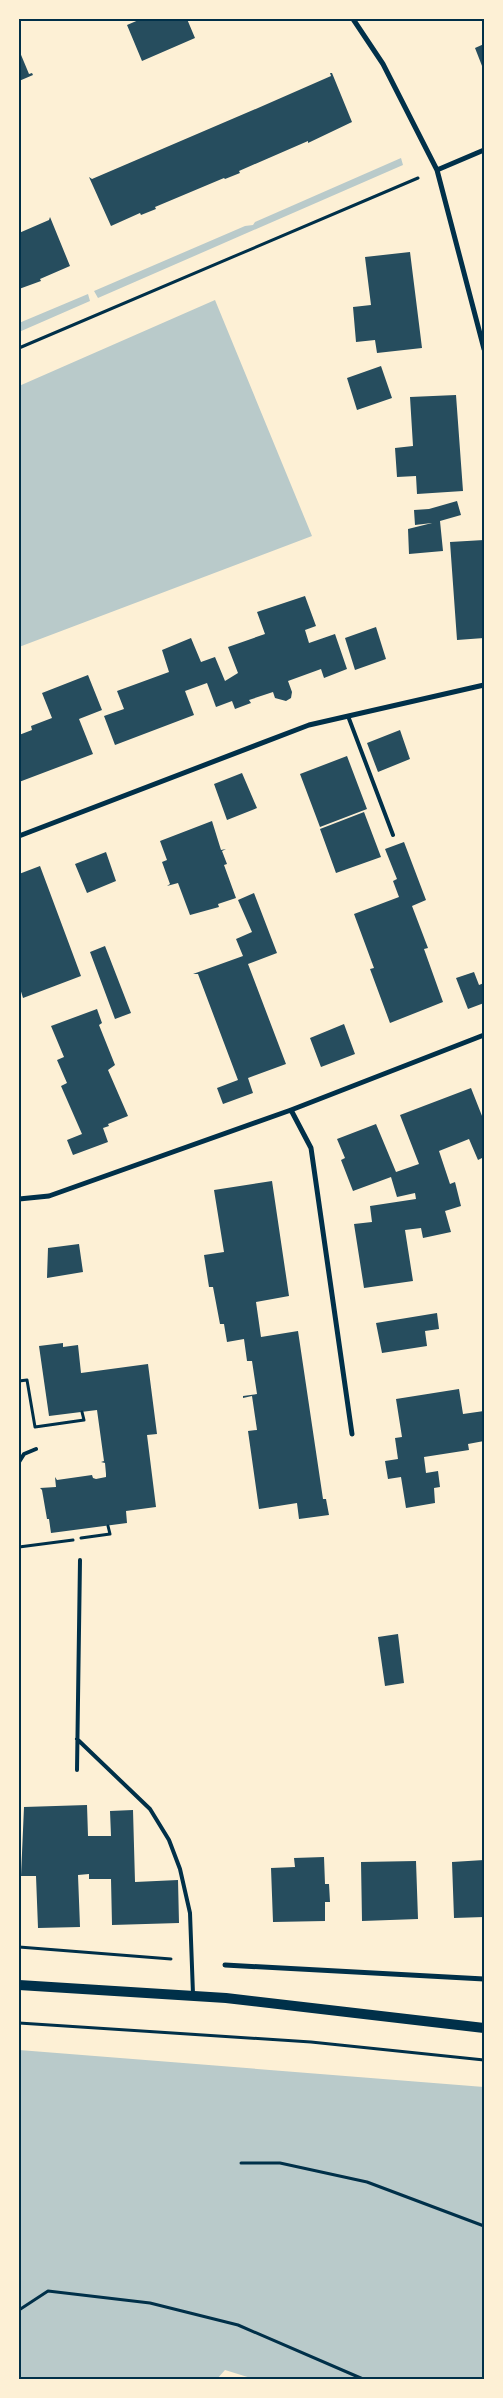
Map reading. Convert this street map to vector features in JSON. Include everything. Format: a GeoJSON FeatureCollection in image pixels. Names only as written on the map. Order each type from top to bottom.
{"type":"FeatureCollection","features":[{"type":"Feature","properties":{"kind":"main road"},"geometry":{"type":"LineString","coordinates":[[19,1985],[226,1998],[484,2028]]}},
{"type":"Feature","properties":{"kind":"street"},"geometry":{"type":"LineString","coordinates":[[353,19],[383,64],[437,170],[484,349]]}},
{"type":"Feature","properties":{"kind":"street"},"geometry":{"type":"LineString","coordinates":[[437,170],[484,150]]}},
{"type":"Feature","properties":{"kind":"street"},"geometry":{"type":"LineString","coordinates":[[19,836],[309,726],[484,685]]}},
{"type":"Feature","properties":{"kind":"street"},"geometry":{"type":"LineString","coordinates":[[19,1199],[49,1196],[291,1110],[484,1034]]}},
{"type":"Feature","properties":{"kind":"street"},"geometry":{"type":"LineString","coordinates":[[291,1110],[311,1148],[352,1434]]}},
{"type":"Feature","properties":{"kind":"street"},"geometry":{"type":"LineString","coordinates":[[225,1965],[484,1979]]}},
{"type":"Feature","properties":{"kind":"lane"},"geometry":{"type":"LineString","coordinates":[[348,716],[393,835]]}},
{"type":"Feature","properties":{"kind":"lane"},"geometry":{"type":"LineString","coordinates":[[19,1462],[24,1454],[36,1448]]}},
{"type":"Feature","properties":{"kind":"lane"},"geometry":{"type":"LineString","coordinates":[[77,1770],[80,1560]]}},
{"type":"Feature","properties":{"kind":"lane"},"geometry":{"type":"LineString","coordinates":[[77,1739],[150,1809],[169,1840],[180,1869],[190,1913],[192,1996]]}},
{"type":"Feature","properties":{"kind":"path"},"geometry":{"type":"LineString","coordinates":[[19,348],[437,170]]}},
{"type":"Feature","properties":{"kind":"path"},"geometry":{"type":"LineString","coordinates":[[19,1381],[27,1380],[35,1427],[84,1420],[82,1412]]}},
{"type":"Feature","properties":{"kind":"path"},"geometry":{"type":"LineString","coordinates":[[19,1547],[110,1534],[108,1526]]}},
{"type":"Feature","properties":{"kind":"path"},"geometry":{"type":"LineString","coordinates":[[19,2023],[311,2042],[484,2060]]}},
{"type":"Feature","properties":{"kind":"path"},"geometry":{"type":"LineString","coordinates":[[241,2163],[280,2163],[367,2182],[484,2226]]}},
{"type":"Feature","properties":{"kind":"path"},"geometry":{"type":"LineString","coordinates":[[19,2310],[48,2291],[150,2304],[238,2325],[363,2379]]}},
{"type":"Feature","properties":{"kind":"shaded area"},"geometry":{"type":"Polygon","coordinates":[[[401,158],[403,165],[98,298],[94,291],[245,226],[253,225],[255,222],[401,158]]]}},
{"type":"Feature","properties":{"kind":"shaded area"},"geometry":{"type":"Polygon","coordinates":[[[88,294],[90,301],[19,332],[19,323],[88,294]]]}},
{"type":"Feature","properties":{"kind":"shaded area"},"geometry":{"type":"Polygon","coordinates":[[[215,300],[312,536],[19,647],[19,386],[215,300]]]}},
{"type":"Feature","properties":{"kind":"shaded area"},"geometry":{"type":"Polygon","coordinates":[[[19,2050],[484,2087],[484,2379],[254,2379],[225,2370],[217,2379],[19,2379],[19,2050]]]}},
{"type":"Feature","properties":{"kind":"building"},"geometry":{"type":"Polygon","coordinates":[[[141,19],[187,19],[195,38],[142,61],[127,25],[141,19]]]}},
{"type":"Feature","properties":{"kind":"building"},"geometry":{"type":"Polygon","coordinates":[[[484,44],[484,71],[475,48],[484,44]]]}},
{"type":"Feature","properties":{"kind":"building"},"geometry":{"type":"Polygon","coordinates":[[[19,50],[29,74],[32,73],[33,75],[19,81],[19,50]]]}},
{"type":"Feature","properties":{"kind":"building"},"geometry":{"type":"Polygon","coordinates":[[[330,73],[332,73],[352,122],[308,143],[308,141],[239,171],[240,173],[111,226],[89,177],[92,179],[258,108],[331,76],[330,73]]]}},
{"type":"Feature","properties":{"kind":"building"},"geometry":{"type":"Polygon","coordinates":[[[50,217],[70,266],[40,279],[41,281],[19,289],[19,233],[49,220],[50,217]]]}},
{"type":"Feature","properties":{"kind":"building"},"geometry":{"type":"Polygon","coordinates":[[[410,252],[422,348],[377,353],[375,340],[356,342],[353,307],[371,305],[365,257],[410,252]]]}},
{"type":"Feature","properties":{"kind":"building"},"geometry":{"type":"Polygon","coordinates":[[[381,366],[392,398],[357,410],[347,378],[381,366]]]}},
{"type":"Feature","properties":{"kind":"building"},"geometry":{"type":"Polygon","coordinates":[[[456,395],[463,491],[417,494],[416,476],[397,477],[395,448],[413,446],[410,397],[456,395]]]}},
{"type":"Feature","properties":{"kind":"building"},"geometry":{"type":"Polygon","coordinates":[[[457,501],[461,515],[440,521],[443,551],[409,554],[408,529],[432,523],[415,525],[414,510],[429,509],[457,501]]]}},
{"type":"Feature","properties":{"kind":"building"},"geometry":{"type":"Polygon","coordinates":[[[484,540],[484,638],[457,640],[450,542],[484,540]]]}},
{"type":"Feature","properties":{"kind":"building"},"geometry":{"type":"Polygon","coordinates":[[[305,596],[316,626],[305,630],[309,643],[335,634],[347,669],[324,678],[321,669],[288,681],[292,692],[291,698],[286,701],[275,698],[273,692],[249,700],[251,703],[235,709],[232,701],[216,707],[207,683],[185,691],[194,715],[115,745],[104,716],[124,709],[117,691],[169,672],[162,650],[191,638],[201,662],[215,657],[225,681],[238,673],[228,647],[265,634],[257,612],[305,596]]]}},
{"type":"Feature","properties":{"kind":"building"},"geometry":{"type":"Polygon","coordinates":[[[376,627],[386,659],[355,670],[345,638],[376,627]]]}},
{"type":"Feature","properties":{"kind":"building"},"geometry":{"type":"Polygon","coordinates":[[[88,675],[102,710],[79,719],[93,754],[19,782],[19,735],[32,730],[31,726],[52,718],[42,693],[88,675]]]}},
{"type":"Feature","properties":{"kind":"building"},"geometry":{"type":"Polygon","coordinates":[[[400,730],[410,759],[378,772],[367,743],[400,730]]]}},
{"type":"Feature","properties":{"kind":"building"},"geometry":{"type":"Polygon","coordinates":[[[347,756],[367,809],[320,827],[300,774],[347,756]]]}},
{"type":"Feature","properties":{"kind":"building"},"geometry":{"type":"Polygon","coordinates":[[[242,773],[257,808],[227,820],[214,784],[242,773]]]}},
{"type":"Feature","properties":{"kind":"building"},"geometry":{"type":"Polygon","coordinates":[[[364,812],[381,857],[336,873],[320,829],[364,812]]]}},
{"type":"Feature","properties":{"kind":"building"},"geometry":{"type":"Polygon","coordinates":[[[212,821],[221,850],[226,849],[222,851],[227,864],[224,865],[236,898],[218,904],[219,907],[190,915],[178,883],[167,886],[170,884],[162,862],[167,860],[160,841],[212,821]]]}},
{"type":"Feature","properties":{"kind":"building"},"geometry":{"type":"Polygon","coordinates":[[[404,842],[426,900],[412,906],[428,948],[424,949],[443,1002],[390,1023],[370,969],[374,968],[354,914],[399,897],[393,881],[397,879],[385,849],[404,842]]]}},
{"type":"Feature","properties":{"kind":"building"},"geometry":{"type":"Polygon","coordinates":[[[106,852],[116,881],[87,893],[75,864],[106,852]]]}},
{"type":"Feature","properties":{"kind":"building"},"geometry":{"type":"Polygon","coordinates":[[[40,866],[81,976],[23,998],[19,985],[19,874],[40,866]]]}},
{"type":"Feature","properties":{"kind":"building"},"geometry":{"type":"Polygon","coordinates":[[[254,893],[277,953],[248,964],[286,1064],[248,1078],[253,1093],[223,1104],[217,1088],[238,1080],[198,974],[193,974],[243,956],[236,939],[252,932],[238,900],[254,893]]]}},
{"type":"Feature","properties":{"kind":"building"},"geometry":{"type":"Polygon","coordinates":[[[105,946],[131,1013],[115,1019],[90,952],[105,946]]]}},
{"type":"Feature","properties":{"kind":"building"},"geometry":{"type":"Polygon","coordinates":[[[474,972],[479,985],[484,983],[484,1003],[468,1009],[456,978],[474,972]]]}},
{"type":"Feature","properties":{"kind":"building"},"geometry":{"type":"Polygon","coordinates":[[[97,1009],[102,1023],[99,1025],[115,1065],[108,1070],[128,1116],[103,1128],[108,1142],[73,1155],[67,1140],[82,1134],[61,1086],[67,1083],[57,1060],[64,1057],[51,1026],[97,1009]]]}},
{"type":"Feature","properties":{"kind":"building"},"geometry":{"type":"Polygon","coordinates":[[[344,1024],[355,1054],[321,1067],[310,1038],[344,1024]]]}},
{"type":"Feature","properties":{"kind":"building"},"geometry":{"type":"Polygon","coordinates":[[[471,1088],[484,1121],[484,1157],[478,1160],[469,1139],[439,1151],[450,1184],[455,1182],[461,1206],[445,1211],[451,1232],[423,1238],[421,1228],[405,1230],[413,1281],[364,1288],[354,1224],[372,1222],[370,1206],[416,1199],[415,1193],[397,1197],[391,1177],[353,1191],[341,1160],[345,1158],[337,1139],[376,1124],[396,1172],[419,1164],[400,1115],[471,1088]]]}},
{"type":"Feature","properties":{"kind":"building"},"geometry":{"type":"Polygon","coordinates":[[[272,1181],[289,1296],[256,1302],[261,1337],[298,1331],[323,1499],[326,1499],[329,1515],[299,1519],[297,1503],[259,1509],[248,1431],[257,1430],[252,1396],[243,1398],[243,1396],[257,1394],[252,1361],[247,1361],[244,1339],[227,1342],[224,1324],[220,1324],[213,1287],[209,1287],[204,1255],[224,1252],[214,1190],[272,1181]]]}},
{"type":"Feature","properties":{"kind":"building"},"geometry":{"type":"Polygon","coordinates":[[[79,1244],[83,1272],[47,1278],[48,1248],[79,1244]]]}},
{"type":"Feature","properties":{"kind":"building"},"geometry":{"type":"Polygon","coordinates":[[[437,1313],[439,1329],[425,1331],[427,1346],[382,1353],[376,1323],[437,1313]]]}},
{"type":"Feature","properties":{"kind":"building"},"geometry":{"type":"Polygon","coordinates":[[[63,1343],[63,1347],[78,1345],[81,1373],[148,1364],[157,1434],[147,1435],[156,1507],[126,1511],[127,1523],[51,1533],[40,1488],[56,1487],[55,1477],[57,1480],[92,1475],[96,1479],[106,1477],[105,1463],[101,1462],[104,1461],[97,1410],[49,1416],[39,1346],[63,1343]]]}},
{"type":"Feature","properties":{"kind":"building"},"geometry":{"type":"Polygon","coordinates":[[[459,1389],[463,1414],[484,1411],[484,1441],[468,1444],[469,1450],[424,1457],[426,1473],[438,1471],[440,1487],[434,1488],[435,1503],[406,1508],[401,1477],[388,1479],[385,1461],[398,1459],[395,1438],[402,1437],[396,1399],[459,1389]]]}},
{"type":"Feature","properties":{"kind":"building"},"geometry":{"type":"Polygon","coordinates":[[[398,1634],[404,1683],[385,1686],[378,1637],[398,1634]]]}},
{"type":"Feature","properties":{"kind":"building"},"geometry":{"type":"Polygon","coordinates":[[[87,1805],[88,1836],[111,1836],[110,1811],[133,1810],[135,1882],[178,1880],[179,1923],[112,1925],[111,1879],[89,1879],[89,1874],[78,1875],[80,1927],[38,1928],[36,1876],[21,1876],[24,1807],[87,1805]]]}},
{"type":"Feature","properties":{"kind":"building"},"geometry":{"type":"Polygon","coordinates":[[[324,1857],[325,1884],[329,1884],[330,1902],[325,1902],[325,1921],[273,1922],[271,1868],[295,1867],[294,1858],[324,1857]]]}},
{"type":"Feature","properties":{"kind":"building"},"geometry":{"type":"Polygon","coordinates":[[[484,1860],[484,1917],[454,1918],[452,1862],[484,1860]]]}},
{"type":"Feature","properties":{"kind":"building"},"geometry":{"type":"Polygon","coordinates":[[[416,1861],[418,1919],[362,1921],[361,1862],[416,1861]]]}}]}
